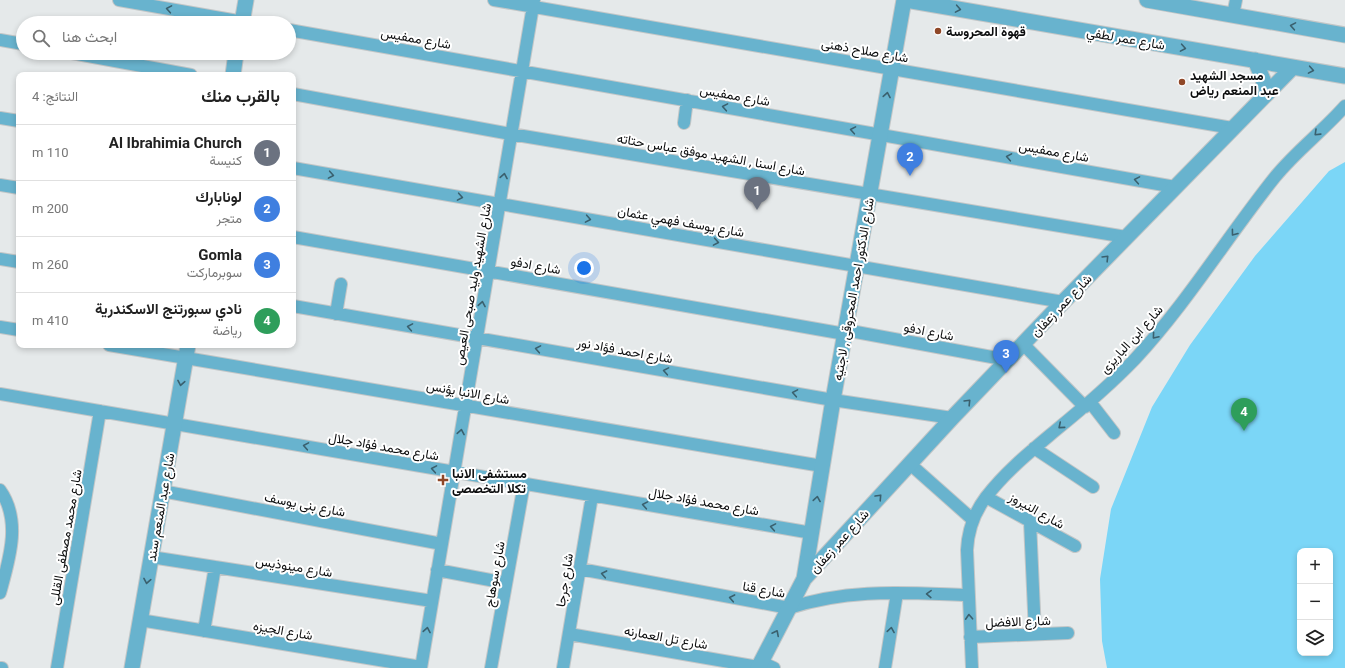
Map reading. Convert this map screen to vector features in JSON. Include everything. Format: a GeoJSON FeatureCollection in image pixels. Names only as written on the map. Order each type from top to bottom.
{"type":"FeatureCollection","features":[{"type":"Feature","properties":{"kind":"street"},"geometry":{"type":"LineString","coordinates":[[119,0],[206,16]]}},
{"type":"Feature","properties":{"kind":"street"},"geometry":{"type":"LineString","coordinates":[[245,16],[246,0]]}},
{"type":"Feature","properties":{"kind":"street","name":"شارع صلاح ذهنى"},"geometry":{"type":"LineString","coordinates":[[494,0],[534,3],[892,69],[1232,128]]}},
{"type":"Feature","properties":{"kind":"street","name":"شارع عمر لطفي"},"geometry":{"type":"LineString","coordinates":[[905,0],[1345,76]]}},
{"type":"Feature","properties":{"kind":"street","name":"شارع الدكتور احمد المحروقى , لاجتيه"},"geometry":{"type":"LineString","coordinates":[[804,579],[833,400],[905,0]]}},
{"type":"Feature","properties":{"kind":"street"},"geometry":{"type":"LineString","coordinates":[[1147,0],[1345,35]]}},
{"type":"Feature","properties":{"kind":"street"},"geometry":{"type":"LineString","coordinates":[[1233,16],[1236,0]]}},
{"type":"Feature","properties":{"kind":"street","name":"شارع الشهيد وليد صبحى العيص"},"geometry":{"type":"LineString","coordinates":[[421,668],[534,3]]}},
{"type":"Feature","properties":{"kind":"street","name":"شارع ممفيس"},"geometry":{"type":"LineString","coordinates":[[296,31],[1175,186]]}},
{"type":"Feature","properties":{"kind":"street"},"geometry":{"type":"LineString","coordinates":[[0,40],[16,43]]}},
{"type":"Feature","properties":{"kind":"street"},"geometry":{"type":"LineString","coordinates":[[110,60],[175,72]]}},
{"type":"Feature","properties":{"kind":"street"},"geometry":{"type":"LineString","coordinates":[[233,72],[235,60]]}},
{"type":"Feature","properties":{"kind":"street"},"geometry":{"type":"LineString","coordinates":[[1255,60],[1268,92]]}},
{"type":"Feature","properties":{"kind":"street","name":"شارع عمر زعفان"},"geometry":{"type":"LineString","coordinates":[[763,666],[789,608],[804,579],[952,418],[1063,302],[1232,128],[1294,67]]}},
{"type":"Feature","properties":{"kind":"street","name":"شارع اسنا , الشهيد موفق عباس حتاته"},"geometry":{"type":"LineString","coordinates":[[296,95],[511,134],[1126,238]]}},
{"type":"Feature","properties":{"kind":"street"},"geometry":{"type":"LineString","coordinates":[[684,122],[687,100]]}},
{"type":"Feature","properties":{"kind":"street","name":"شارع ابن الباريزى"},"geometry":{"type":"LineString","coordinates":[[972,668],[966,550],[968,532],[972,519],[986,497],[1013,467],[1117,378],[1164,326],[1284,166],[1345,106]]}},
{"type":"Feature","properties":{"kind":"street"},"geometry":{"type":"LineString","coordinates":[[0,118],[16,121]]}},
{"type":"Feature","properties":{"kind":"street","name":"شارع يوسف فهمي عثمان"},"geometry":{"type":"LineString","coordinates":[[296,169],[1063,302]]}},
{"type":"Feature","properties":{"kind":"street"},"geometry":{"type":"LineString","coordinates":[[0,185],[16,188]]}},
{"type":"Feature","properties":{"kind":"street","name":"شارع ادفو"},"geometry":{"type":"LineString","coordinates":[[296,238],[1008,360]]}},
{"type":"Feature","properties":{"kind":"street"},"geometry":{"type":"LineString","coordinates":[[0,259],[16,262]]}},
{"type":"Feature","properties":{"kind":"street"},"geometry":{"type":"LineString","coordinates":[[336,314],[341,284]]}},
{"type":"Feature","properties":{"kind":"street","name":"شارع احمد فؤاد نور"},"geometry":{"type":"LineString","coordinates":[[296,307],[833,400],[952,418]]}},
{"type":"Feature","properties":{"kind":"street"},"geometry":{"type":"LineString","coordinates":[[0,327],[16,330]]}},
{"type":"Feature","properties":{"kind":"street"},"geometry":{"type":"LineString","coordinates":[[1023,344],[1087,404],[1114,433]]}},
{"type":"Feature","properties":{"kind":"street","name":"شارع الانبا يؤنس"},"geometry":{"type":"LineString","coordinates":[[142,348],[186,352],[465,406],[822,466]]}},
{"type":"Feature","properties":{"kind":"street","name":"شارع عبد المنعم سند"},"geometry":{"type":"LineString","coordinates":[[132,668],[186,352]]}},
{"type":"Feature","properties":{"kind":"street","name":"شارع محمد فؤاد جلال"},"geometry":{"type":"LineString","coordinates":[[0,394],[812,534]]}},
{"type":"Feature","properties":{"kind":"street","name":"شارع محمد مصطفى القللى"},"geometry":{"type":"LineString","coordinates":[[57,668],[100,411]]}},
{"type":"Feature","properties":{"kind":"street"},"geometry":{"type":"LineString","coordinates":[[1034,448],[1093,487]]}},
{"type":"Feature","properties":{"kind":"street"},"geometry":{"type":"LineString","coordinates":[[910,464],[972,519]]}},
{"type":"Feature","properties":{"kind":"street","name":"شارع سوهاج"},"geometry":{"type":"LineString","coordinates":[[491,668],[524,484]]}},
{"type":"Feature","properties":{"kind":"street"},"geometry":{"type":"LineString","coordinates":[[0,490],[8,506],[12,528],[11,546],[0,594]]}},
{"type":"Feature","properties":{"kind":"street","name":"شارع بنى يوسف"},"geometry":{"type":"LineString","coordinates":[[162,491],[442,544]]}},
{"type":"Feature","properties":{"kind":"street","name":"شارع جرجا"},"geometry":{"type":"LineString","coordinates":[[563,668],[592,496]]}},
{"type":"Feature","properties":{"kind":"street","name":"شارع النيروز"},"geometry":{"type":"LineString","coordinates":[[986,497],[1075,546]]}},
{"type":"Feature","properties":{"kind":"street"},"geometry":{"type":"LineString","coordinates":[[1030,522],[1035,633]]}},
{"type":"Feature","properties":{"kind":"street","name":"شارع مينوذيس"},"geometry":{"type":"LineString","coordinates":[[151,557],[432,601]]}},
{"type":"Feature","properties":{"kind":"street"},"geometry":{"type":"LineString","coordinates":[[204,631],[215,567]]}},
{"type":"Feature","properties":{"kind":"street","name":"شارع قنا"},"geometry":{"type":"LineString","coordinates":[[580,569],[789,608],[823,598],[847,594],[897,593],[968,595]]}},
{"type":"Feature","properties":{"kind":"street"},"geometry":{"type":"LineString","coordinates":[[437,570],[506,583]]}},
{"type":"Feature","properties":{"kind":"street"},"geometry":{"type":"LineString","coordinates":[[885,668],[897,593]]}},
{"type":"Feature","properties":{"kind":"street","name":"شارع الجيزه"},"geometry":{"type":"LineString","coordinates":[[140,620],[421,668]]}},
{"type":"Feature","properties":{"kind":"street","name":"شارع الافضل"},"geometry":{"type":"LineString","coordinates":[[970,637],[1035,633],[1068,633]]}},
{"type":"Feature","properties":{"kind":"street","name":"شارع تل العمارنه"},"geometry":{"type":"LineString","coordinates":[[569,634],[763,666]]}},
{"type":"Feature","properties":{"kind":"shaded area"},"geometry":{"type":"Polygon","coordinates":[[[1345,162],[1345,668],[1107,668],[1102,641],[1100,579],[1111,509],[1152,407],[1190,345],[1255,256],[1329,171],[1345,162]]]}},
{"type":"Feature","properties":{"kind":"place","name":"قهوة المحروسة"},"geometry":{"type":"Point","coordinates":[938,31]}},
{"type":"Feature","properties":{"kind":"place","name":"مسجد الشهيد عبد المنعم رياض"},"geometry":{"type":"Point","coordinates":[1182,82]}},
{"type":"Feature","properties":{"kind":"place","name":"لونابارك"},"geometry":{"type":"Point","coordinates":[910,176]}},
{"type":"Feature","properties":{"kind":"place","name":"Al Ibrahimia Church"},"geometry":{"type":"Point","coordinates":[757,210]}},
{"type":"Feature","properties":{"kind":"place","name":"Gomla"},"geometry":{"type":"Point","coordinates":[1006,373]}},
{"type":"Feature","properties":{"kind":"place","name":"نادي سبورتنج الاسكندرية"},"geometry":{"type":"Point","coordinates":[1244,431]}},
{"type":"Feature","properties":{"kind":"place","name":"مستشفى الانبا تكلا التخصصى"},"geometry":{"type":"Point","coordinates":[443,480]}}]}
